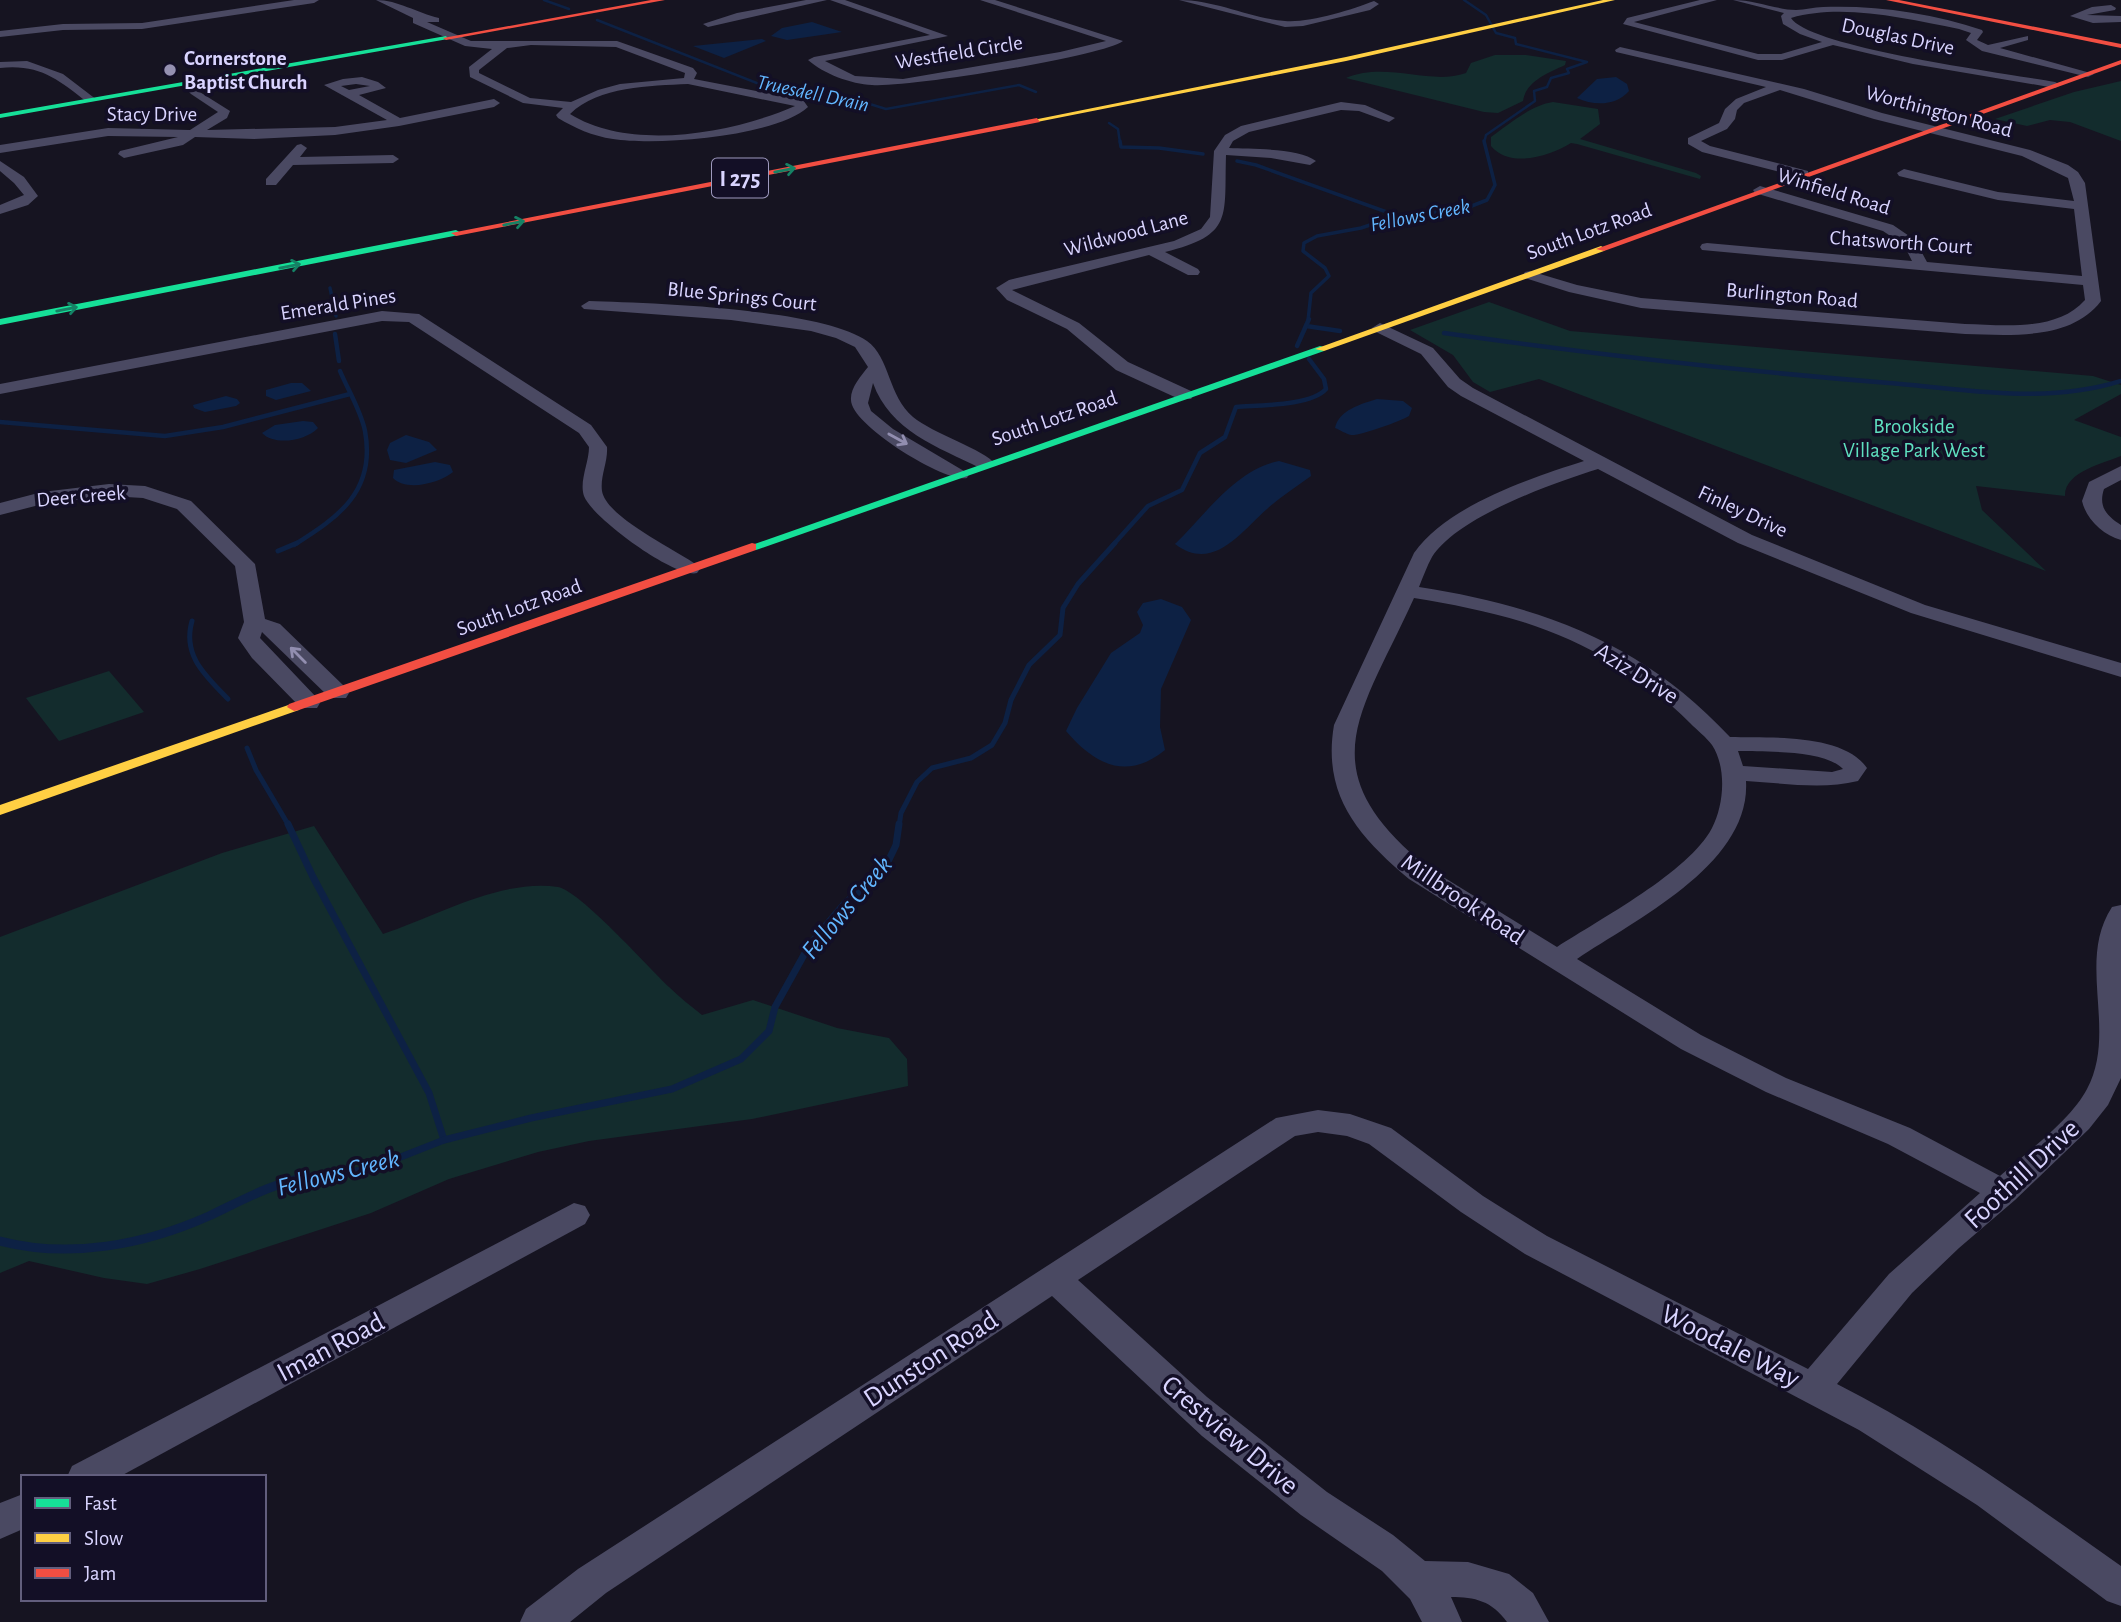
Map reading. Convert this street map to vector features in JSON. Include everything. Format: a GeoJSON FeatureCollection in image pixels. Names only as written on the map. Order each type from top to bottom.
{"type":"FeatureCollection","features":[{"type":"Feature","properties":{"kind":"main road"},"geometry":{"type":"LineString","coordinates":[[0,116],[450,37],[475,40],[662,0]]}},
{"type":"Feature","properties":{"kind":"main road","name":"I 275"},"geometry":{"type":"LineString","coordinates":[[0,322],[1081,112],[1480,30],[1612,0]]}},
{"type":"Feature","properties":{"kind":"main road"},"geometry":{"type":"LineString","coordinates":[[1889,0],[2121,46]]}},
{"type":"Feature","properties":{"kind":"main road","name":"South Lotz Road"},"geometry":{"type":"LineString","coordinates":[[0,810],[1380,328],[2121,62]]}},
{"type":"Feature","properties":{"kind":"street"},"geometry":{"type":"LineString","coordinates":[[0,34],[63,27],[142,26],[314,0]]}},
{"type":"Feature","properties":{"kind":"street"},"geometry":{"type":"LineString","coordinates":[[381,0],[419,18],[432,18],[475,40],[505,44],[531,42],[623,45],[689,70],[691,73],[688,81]]}},
{"type":"Feature","properties":{"kind":"street"},"geometry":{"type":"LineString","coordinates":[[708,24],[822,0]]}},
{"type":"Feature","properties":{"kind":"street","name":"Westfield Circle"},"geometry":{"type":"LineString","coordinates":[[835,0],[935,36]]}},
{"type":"Feature","properties":{"kind":"street","name":"Westfield Circle"},"geometry":{"type":"LineString","coordinates":[[985,0],[1111,41]]}},
{"type":"Feature","properties":{"kind":"street"},"geometry":{"type":"LineString","coordinates":[[1184,0],[1269,22],[1287,24],[1370,8],[1371,2]]}},
{"type":"Feature","properties":{"kind":"street"},"geometry":{"type":"LineString","coordinates":[[1712,0],[1631,20],[1628,24],[1758,57],[1782,57],[1833,41]]}},
{"type":"Feature","properties":{"kind":"street"},"geometry":{"type":"LineString","coordinates":[[1738,0],[1792,12]]}},
{"type":"Feature","properties":{"kind":"street"},"geometry":{"type":"LineString","coordinates":[[2102,0],[2116,10]]}},
{"type":"Feature","properties":{"kind":"street","name":"Douglas Drive"},"geometry":{"type":"LineString","coordinates":[[2055,85],[1973,72],[1833,41],[1790,25],[1786,18],[1792,12],[1818,6],[1852,6],[1961,26],[1977,31],[1971,42],[1986,49],[2094,72]]}},
{"type":"Feature","properties":{"kind":"street"},"geometry":{"type":"LineString","coordinates":[[2116,10],[2096,9],[2075,16],[2100,21],[2121,19]]}},
{"type":"Feature","properties":{"kind":"street"},"geometry":{"type":"LineString","coordinates":[[419,18],[417,21],[450,37]]}},
{"type":"Feature","properties":{"kind":"street","name":"Westfield Circle"},"geometry":{"type":"LineString","coordinates":[[802,60],[821,60],[935,36],[955,36]]}},
{"type":"Feature","properties":{"kind":"street"},"geometry":{"type":"LineString","coordinates":[[1986,49],[2024,38]]}},
{"type":"Feature","properties":{"kind":"street","name":"Westfield Circle"},"geometry":{"type":"LineString","coordinates":[[821,60],[852,79],[903,82],[1111,41],[1130,42]]}},
{"type":"Feature","properties":{"kind":"street"},"geometry":{"type":"LineString","coordinates":[[505,44],[473,69],[474,75],[527,101],[570,105]]}},
{"type":"Feature","properties":{"kind":"street","name":"Worthington Road"},"geometry":{"type":"LineString","coordinates":[[1620,50],[1780,86],[1930,130],[2026,153],[2057,164],[2077,179],[2093,301],[2090,307],[2077,316],[2054,324]]}},
{"type":"Feature","properties":{"kind":"street"},"geometry":{"type":"LineString","coordinates":[[0,65],[26,62],[40,64],[91,100]]}},
{"type":"Feature","properties":{"kind":"street"},"geometry":{"type":"LineString","coordinates":[[688,81],[793,100],[802,106],[764,124],[697,136],[657,138],[610,135],[590,130],[564,118],[562,113],[570,105],[597,94],[657,83],[688,81]]}},
{"type":"Feature","properties":{"kind":"street"},"geometry":{"type":"LineString","coordinates":[[1780,86],[1740,101],[1731,109],[1729,119],[1723,126],[1692,141],[1706,149],[1803,174]]}},
{"type":"Feature","properties":{"kind":"street"},"geometry":{"type":"LineString","coordinates":[[124,154],[170,145],[220,117],[224,111],[195,92]]}},
{"type":"Feature","properties":{"kind":"street"},"geometry":{"type":"LineString","coordinates":[[348,94],[399,122]]}},
{"type":"Feature","properties":{"kind":"street","name":"Stacy Drive"},"geometry":{"type":"LineString","coordinates":[[0,149],[97,133],[305,134],[399,122],[495,103]]}},
{"type":"Feature","properties":{"kind":"street"},"geometry":{"type":"LineString","coordinates":[[1220,151],[1229,138],[1256,125],[1336,106],[1361,107],[1389,118]]}},
{"type":"Feature","properties":{"kind":"street"},"geometry":{"type":"LineString","coordinates":[[271,182],[292,161],[305,134]]}},
{"type":"Feature","properties":{"kind":"street"},"geometry":{"type":"LineString","coordinates":[[1220,151],[1271,154],[1310,161]]}},
{"type":"Feature","properties":{"kind":"street","name":"Wildwood Lane"},"geometry":{"type":"LineString","coordinates":[[1185,395],[1122,366],[1073,326],[1004,291],[1004,288],[1014,283],[1187,241],[1213,224],[1217,217],[1220,151]]}},
{"type":"Feature","properties":{"kind":"street"},"geometry":{"type":"LineString","coordinates":[[292,161],[393,159]]}},
{"type":"Feature","properties":{"kind":"street"},"geometry":{"type":"LineString","coordinates":[[0,165],[19,180],[31,196],[23,202],[0,209]]}},
{"type":"Feature","properties":{"kind":"street"},"geometry":{"type":"LineString","coordinates":[[1904,173],[1998,196],[2081,206]]}},
{"type":"Feature","properties":{"kind":"street","name":"Winfield Road"},"geometry":{"type":"LineString","coordinates":[[1760,190],[1888,228],[1910,243],[1921,265]]}},
{"type":"Feature","properties":{"kind":"street","name":"Chatsworth Court"},"geometry":{"type":"LineString","coordinates":[[1707,247],[2092,281]]}},
{"type":"Feature","properties":{"kind":"street"},"geometry":{"type":"LineString","coordinates":[[1152,251],[1193,272]]}},
{"type":"Feature","properties":{"kind":"street","name":"Burlington Road"},"geometry":{"type":"LineString","coordinates":[[1530,275],[1589,293],[1663,306],[1965,329],[2022,329],[2054,324]]}},
{"type":"Feature","properties":{"kind":"street","name":"Blue Springs Court"},"geometry":{"type":"LineString","coordinates":[[589,306],[637,308],[824,328],[864,346],[873,360],[889,401],[899,412]]}},
{"type":"Feature","properties":{"kind":"street","name":"Emerald Pines"},"geometry":{"type":"LineString","coordinates":[[0,390],[382,316],[413,317],[585,429],[598,447],[592,488],[598,504],[612,519],[690,569]]}},
{"type":"Feature","properties":{"kind":"street","name":"Finley Drive"},"geometry":{"type":"LineString","coordinates":[[1380,328],[1427,351],[1454,383],[1467,392],[1726,531],[1870,591],[1952,621],[2121,670]]}},
{"type":"Feature","properties":{"kind":"street"},"geometry":{"type":"LineString","coordinates":[[875,369],[866,382],[859,404],[868,418],[883,431],[960,474]]}},
{"type":"Feature","properties":{"kind":"street"},"geometry":{"type":"LineString","coordinates":[[868,418],[899,412],[922,430],[986,464]]}},
{"type":"Feature","properties":{"kind":"street","name":"Millbrook Road"},"geometry":{"type":"LineString","coordinates":[[1598,463],[1540,483],[1453,525],[1424,553],[1345,724],[1340,752],[1343,781],[1363,820],[1400,859],[1438,887],[1714,1055],[1776,1085],[1899,1136],[2004,1192]]}},
{"type":"Feature","properties":{"kind":"street"},"geometry":{"type":"LineString","coordinates":[[2121,472],[2100,482],[2092,493],[2091,502],[2095,512],[2121,534]]}},
{"type":"Feature","properties":{"kind":"street","name":"Deer Creek"},"geometry":{"type":"LineString","coordinates":[[0,509],[42,498],[102,490],[145,492],[184,505],[245,564],[255,622],[249,638],[309,704]]}},
{"type":"Feature","properties":{"kind":"street","name":"Aziz Drive"},"geometry":{"type":"LineString","coordinates":[[1408,591],[1501,609],[1587,641],[1637,667],[1669,689],[1723,744],[1733,773],[1730,814],[1723,832],[1710,850],[1682,874],[1557,960]]}},
{"type":"Feature","properties":{"kind":"street"},"geometry":{"type":"LineString","coordinates":[[255,622],[272,629],[338,694]]}},
{"type":"Feature","properties":{"kind":"street"},"geometry":{"type":"LineString","coordinates":[[1723,744],[1824,750],[1842,754],[1853,762],[1855,768],[1850,776],[1832,779],[1733,773]]}},
{"type":"Feature","properties":{"kind":"street","name":"Foothill Drive"},"geometry":{"type":"LineString","coordinates":[[1814,1388],[1867,1320],[1915,1269],[2004,1192],[2074,1125],[2101,1091],[2115,1045],[2112,984],[2107,954],[2113,927],[2121,913]]}},
{"type":"Feature","properties":{"kind":"street","name":"Dunston Road"},"geometry":{"type":"LineString","coordinates":[[540,1622],[592,1581],[1287,1126],[1302,1122],[1333,1122]]}},
{"type":"Feature","properties":{"kind":"street","name":"Woodale Way"},"geometry":{"type":"LineString","coordinates":[[1333,1122],[1380,1136],[1472,1204],[1536,1245],[1872,1419],[1990,1494],[2121,1588]]}},
{"type":"Feature","properties":{"kind":"street","name":"Iman Road"},"geometry":{"type":"LineString","coordinates":[[89,1475],[574,1215]]}},
{"type":"Feature","properties":{"kind":"street","name":"Crestview Drive"},"geometry":{"type":"LineString","coordinates":[[1053,1278],[1213,1423],[1328,1513],[1389,1553],[1419,1579],[1437,1606],[1442,1622]]}},
{"type":"Feature","properties":{"kind":"street"},"geometry":{"type":"LineString","coordinates":[[0,1522],[21,1511]]}},
{"type":"Feature","properties":{"kind":"street"},"geometry":{"type":"LineString","coordinates":[[1419,1579],[1471,1580],[1494,1584],[1519,1603],[1529,1622]]}},
{"type":"Feature","properties":{"kind":"green space"},"geometry":{"type":"Polygon","coordinates":[[[1495,55],[1526,55],[1566,61],[1565,65],[1533,83],[1523,101],[1498,113],[1484,112],[1346,78],[1377,72],[1452,76],[1466,73],[1471,63],[1495,55]]]}},
{"type":"Feature","properties":{"kind":"green space"},"geometry":{"type":"Polygon","coordinates":[[[2121,81],[2121,141],[2070,122],[2050,120],[2027,126],[1995,119],[2074,92],[2121,81]]]}},
{"type":"Feature","properties":{"kind":"green space"},"geometry":{"type":"Polygon","coordinates":[[[1553,102],[1598,109],[1600,124],[1580,139],[1696,173],[1701,176],[1700,179],[1571,143],[1541,156],[1519,159],[1499,153],[1491,146],[1491,137],[1512,121],[1536,107],[1553,102]]]}},
{"type":"Feature","properties":{"kind":"green space","name":"Brookside Village Park West"},"geometry":{"type":"Polygon","coordinates":[[[1489,302],[1570,331],[2093,376],[2121,385],[2121,394],[2074,420],[2121,437],[2121,456],[2078,475],[2066,488],[2065,496],[1976,486],[1982,510],[2046,571],[1539,379],[1490,392],[1473,382],[1453,355],[1410,330],[1489,302]]]}},
{"type":"Feature","properties":{"kind":"green space"},"geometry":{"type":"Polygon","coordinates":[[[109,671],[144,712],[59,741],[26,698],[109,671]]]}},
{"type":"Feature","properties":{"kind":"green space"},"geometry":{"type":"Polygon","coordinates":[[[314,826],[383,934],[491,893],[536,886],[558,887],[568,891],[597,915],[673,991],[702,1015],[753,1000],[837,1028],[889,1038],[907,1059],[908,1086],[752,1119],[589,1141],[538,1152],[449,1179],[371,1213],[147,1284],[104,1278],[29,1261],[0,1273],[0,937],[222,853],[314,826]]]}},
{"type":"Feature","properties":{"kind":"water"},"geometry":{"type":"Polygon","coordinates":[[[812,22],[842,32],[787,40],[771,36],[782,28],[812,22]]]}},
{"type":"Feature","properties":{"kind":"water"},"geometry":{"type":"Polygon","coordinates":[[[762,39],[766,41],[724,58],[693,46],[762,39]]]}},
{"type":"Feature","properties":{"kind":"water"},"geometry":{"type":"Polygon","coordinates":[[[1616,77],[1627,84],[1629,91],[1618,100],[1597,103],[1577,98],[1597,79],[1616,77]]]}},
{"type":"Feature","properties":{"kind":"water"},"geometry":{"type":"Polygon","coordinates":[[[302,383],[311,391],[276,400],[266,396],[266,390],[302,383]]]}},
{"type":"Feature","properties":{"kind":"water"},"geometry":{"type":"Polygon","coordinates":[[[226,396],[237,399],[240,403],[205,412],[193,405],[226,396]]]}},
{"type":"Feature","properties":{"kind":"water"},"geometry":{"type":"Polygon","coordinates":[[[1377,399],[1403,401],[1412,408],[1409,416],[1356,435],[1335,428],[1346,412],[1377,399]]]}},
{"type":"Feature","properties":{"kind":"water"},"geometry":{"type":"Polygon","coordinates":[[[313,422],[318,428],[298,439],[282,441],[262,433],[275,425],[313,422]]]}},
{"type":"Feature","properties":{"kind":"water"},"geometry":{"type":"Polygon","coordinates":[[[406,435],[429,442],[437,450],[406,463],[390,460],[387,450],[390,443],[406,435]]]}},
{"type":"Feature","properties":{"kind":"water"},"geometry":{"type":"Polygon","coordinates":[[[1279,461],[1310,470],[1311,476],[1272,505],[1226,546],[1214,552],[1189,552],[1175,544],[1235,483],[1263,466],[1279,461]]]}},
{"type":"Feature","properties":{"kind":"water"},"geometry":{"type":"Polygon","coordinates":[[[435,462],[450,465],[453,472],[440,480],[414,485],[406,485],[393,478],[394,470],[435,462]]]}},
{"type":"Feature","properties":{"kind":"water"},"geometry":{"type":"Polygon","coordinates":[[[1161,599],[1182,607],[1191,620],[1161,689],[1160,727],[1165,750],[1138,765],[1112,765],[1088,753],[1066,731],[1111,653],[1140,633],[1143,625],[1137,612],[1143,603],[1161,599]]]}},
{"type":"Feature","properties":{"kind":"waterway","name":"Truesdell Drain"},"geometry":{"type":"LineString","coordinates":[[544,0],[569,9]]}},
{"type":"Feature","properties":{"kind":"waterway","name":"Fellows Creek"},"geometry":{"type":"LineString","coordinates":[[1464,0],[1486,15],[1496,33],[1515,38],[1516,44],[1587,62],[1567,69],[1569,73],[1551,78],[1547,87],[1534,91],[1535,101],[1486,135],[1484,142]]}},
{"type":"Feature","properties":{"kind":"waterway","name":"Truesdell Drain"},"geometry":{"type":"LineString","coordinates":[[597,20],[772,89],[847,97],[886,109],[1019,85],[1036,92]]}},
{"type":"Feature","properties":{"kind":"waterway","name":"Truesdell Drain"},"geometry":{"type":"LineString","coordinates":[[1109,123],[1118,129],[1120,143]]}},
{"type":"Feature","properties":{"kind":"waterway","name":"Truesdell Drain"},"geometry":{"type":"LineString","coordinates":[[1120,141],[1121,147],[1159,148],[1203,154]]}},
{"type":"Feature","properties":{"kind":"waterway","name":"Fellows Creek"},"geometry":{"type":"LineString","coordinates":[[1308,321],[1311,293],[1329,276],[1325,268],[1303,251],[1304,243],[1317,236],[1361,228],[1397,216],[1464,209],[1487,200],[1495,185],[1484,142]]}},
{"type":"Feature","properties":{"kind":"waterway","name":"Truesdell Drain"},"geometry":{"type":"LineString","coordinates":[[1237,161],[1256,165],[1395,215]]}},
{"type":"Feature","properties":{"kind":"waterway"},"geometry":{"type":"LineString","coordinates":[[330,288],[336,316]]}},
{"type":"Feature","properties":{"kind":"waterway","name":"Fellows Creek"},"geometry":{"type":"LineString","coordinates":[[1297,346],[1309,319]]}},
{"type":"Feature","properties":{"kind":"waterway"},"geometry":{"type":"LineString","coordinates":[[1306,326],[1340,331]]}},
{"type":"Feature","properties":{"kind":"waterway"},"geometry":{"type":"LineString","coordinates":[[1444,333],[1666,361],[1977,391],[2035,394],[2064,392],[2121,381]]}},
{"type":"Feature","properties":{"kind":"waterway"},"geometry":{"type":"LineString","coordinates":[[335,334],[339,361]]}},
{"type":"Feature","properties":{"kind":"waterway","name":"Fellows Creek"},"geometry":{"type":"LineString","coordinates":[[1113,545],[1148,506],[1182,490],[1200,453],[1225,437],[1236,407],[1297,402],[1319,395],[1326,389],[1324,379],[1309,359]]}},
{"type":"Feature","properties":{"kind":"waterway"},"geometry":{"type":"LineString","coordinates":[[294,545],[326,524],[351,500],[365,470],[367,452],[363,423],[340,371]]}},
{"type":"Feature","properties":{"kind":"waterway"},"geometry":{"type":"LineString","coordinates":[[0,422],[165,436],[223,427],[350,394]]}},
{"type":"Feature","properties":{"kind":"waterway"},"geometry":{"type":"LineString","coordinates":[[278,551],[297,543]]}},
{"type":"Feature","properties":{"kind":"waterway","name":"Fellows Creek"},"geometry":{"type":"LineString","coordinates":[[899,826],[901,813],[917,782],[932,768],[971,758],[992,745],[1005,723],[1011,700],[1029,665],[1060,635],[1063,608],[1078,584],[1115,543]]}},
{"type":"Feature","properties":{"kind":"waterway"},"geometry":{"type":"LineString","coordinates":[[192,621],[190,645],[193,655],[204,673],[228,699]]}},
{"type":"Feature","properties":{"kind":"waterway"},"geometry":{"type":"LineString","coordinates":[[247,748],[256,770],[289,826]]}},
{"type":"Feature","properties":{"kind":"waterway","name":"Fellows Creek"},"geometry":{"type":"LineString","coordinates":[[444,1140],[531,1118],[672,1089],[741,1059],[769,1031],[775,1007],[810,944],[845,903],[883,872],[896,845],[899,824]]}},
{"type":"Feature","properties":{"kind":"waterway"},"geometry":{"type":"LineString","coordinates":[[289,826],[313,877],[429,1093],[444,1140]]}},
{"type":"Feature","properties":{"kind":"waterway","name":"Fellows Creek"},"geometry":{"type":"LineString","coordinates":[[296,1179],[370,1169],[444,1140]]}},
{"type":"Feature","properties":{"kind":"waterway","name":"Fellows Creek"},"geometry":{"type":"LineString","coordinates":[[296,1179],[309,1177]]}},
{"type":"Feature","properties":{"kind":"waterway","name":"Fellows Creek"},"geometry":{"type":"LineString","coordinates":[[0,1241],[53,1249],[80,1249],[133,1241],[184,1226],[245,1198],[296,1179]]}},
{"type":"Feature","properties":{"kind":"traffic: fast"},"geometry":{"type":"LineString","coordinates":[[0,116],[446,38]]}},
{"type":"Feature","properties":{"kind":"traffic: fast"},"geometry":{"type":"LineString","coordinates":[[0,322],[456,233]]}},
{"type":"Feature","properties":{"kind":"traffic: fast"},"geometry":{"type":"LineString","coordinates":[[752,547],[1320,349]]}},
{"type":"Feature","properties":{"kind":"traffic: slow"},"geometry":{"type":"LineString","coordinates":[[1037,120],[1346,59],[1612,0]]}},
{"type":"Feature","properties":{"kind":"traffic: slow"},"geometry":{"type":"LineString","coordinates":[[1320,349],[1601,249]]}},
{"type":"Feature","properties":{"kind":"traffic: slow"},"geometry":{"type":"LineString","coordinates":[[0,810],[294,707]]}},
{"type":"Feature","properties":{"kind":"traffic: jam"},"geometry":{"type":"LineString","coordinates":[[446,38],[662,0]]}},
{"type":"Feature","properties":{"kind":"traffic: jam"},"geometry":{"type":"LineString","coordinates":[[1889,0],[2121,46]]}},
{"type":"Feature","properties":{"kind":"traffic: jam"},"geometry":{"type":"LineString","coordinates":[[1601,249],[2121,62]]}},
{"type":"Feature","properties":{"kind":"traffic: jam"},"geometry":{"type":"LineString","coordinates":[[456,233],[1037,120]]}},
{"type":"Feature","properties":{"kind":"traffic: jam"},"geometry":{"type":"LineString","coordinates":[[294,707],[752,547]]}},
{"type":"Feature","properties":{"kind":"place","name":"Cornerstone Baptist Church"},"geometry":{"type":"Point","coordinates":[170,70]}}]}
